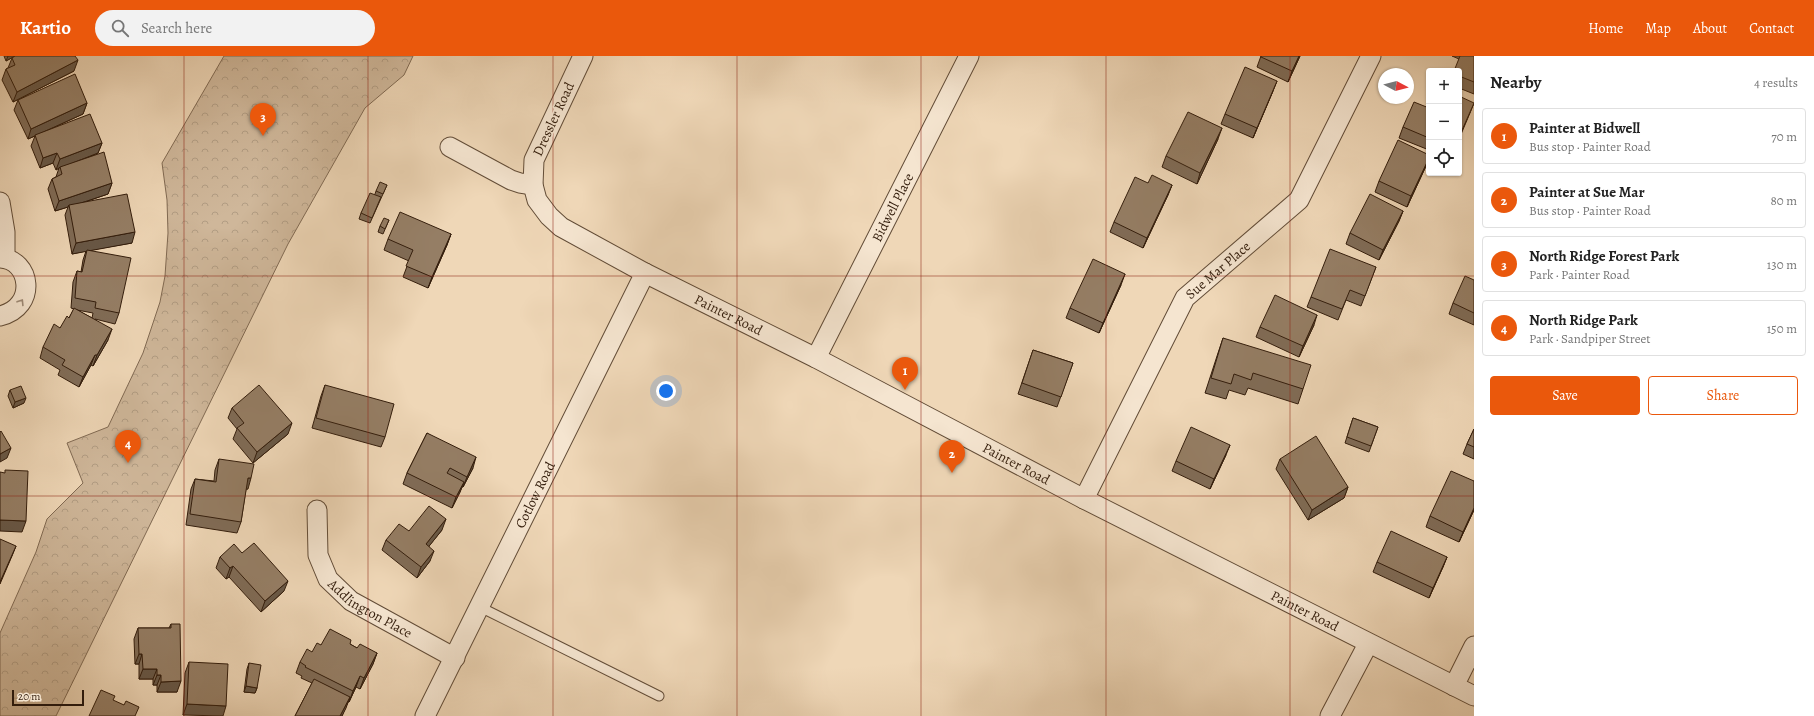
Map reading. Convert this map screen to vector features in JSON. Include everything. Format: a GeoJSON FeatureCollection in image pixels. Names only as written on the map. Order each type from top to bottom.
{"type":"FeatureCollection","features":[{"type":"Feature","properties":{"kind":"street","name":"Dressler Road"},"geometry":{"type":"LineString","coordinates":[[533,185],[534,160],[583,56]]}},
{"type":"Feature","properties":{"kind":"street","name":"Bidwell Place"},"geometry":{"type":"LineString","coordinates":[[816,358],[970,56]]}},
{"type":"Feature","properties":{"kind":"street","name":"Sue Mar Place"},"geometry":{"type":"LineString","coordinates":[[1084,499],[1185,298],[1299,200],[1372,56]]}},
{"type":"Feature","properties":{"kind":"street"},"geometry":{"type":"LineString","coordinates":[[450,147],[511,180],[533,185]]}},
{"type":"Feature","properties":{"kind":"street","name":"Painter Road"},"geometry":{"type":"LineString","coordinates":[[533,185],[537,200],[549,216],[561,227],[645,273],[816,358],[1084,499],[1368,644],[1474,696]]}},
{"type":"Feature","properties":{"kind":"street"},"geometry":{"type":"LineString","coordinates":[[0,202],[5,232],[2,258],[17,265],[25,277],[27,291],[21,304],[10,314],[0,316]]}},
{"type":"Feature","properties":{"kind":"street","name":"Cotlow Road"},"geometry":{"type":"LineString","coordinates":[[425,716],[645,273]]}},
{"type":"Feature","properties":{"kind":"street","name":"Addlington Place"},"geometry":{"type":"LineString","coordinates":[[317,510],[318,555],[328,579],[351,601],[455,658]]}},
{"type":"Feature","properties":{"kind":"street"},"geometry":{"type":"LineString","coordinates":[[1330,716],[1368,644]]}},
{"type":"Feature","properties":{"kind":"street"},"geometry":{"type":"LineString","coordinates":[[1454,686],[1474,646]]}},
{"type":"Feature","properties":{"kind":"lane"},"geometry":{"type":"LineString","coordinates":[[480,607],[659,696]]}},
{"type":"Feature","properties":{"kind":"green space"},"geometry":{"type":"Polygon","coordinates":[[[224,56],[413,56],[404,75],[365,108],[288,244],[56,716],[0,716],[0,633],[36,552],[47,519],[83,483],[67,443],[108,427],[143,353],[160,302],[165,276],[168,233],[167,200],[162,163],[224,56]]]}},
{"type":"Feature","properties":{"kind":"building"},"geometry":{"type":"Polygon","coordinates":[[[15,56],[75,56],[78,60],[17,92],[6,69],[15,65],[12,58],[15,56]]]}},
{"type":"Feature","properties":{"kind":"building"},"geometry":{"type":"Polygon","coordinates":[[[1261,56],[1299,56],[1292,71],[1261,56]]]}},
{"type":"Feature","properties":{"kind":"building"},"geometry":{"type":"Polygon","coordinates":[[[1460,56],[1474,56],[1474,82],[1462,77],[1462,68],[1455,68],[1460,56]]]}},
{"type":"Feature","properties":{"kind":"building"},"geometry":{"type":"Polygon","coordinates":[[[1245,67],[1277,81],[1257,128],[1225,114],[1245,67]]]}},
{"type":"Feature","properties":{"kind":"building"},"geometry":{"type":"Polygon","coordinates":[[[75,74],[87,103],[31,129],[18,100],[75,74]]]}},
{"type":"Feature","properties":{"kind":"building"},"geometry":{"type":"Polygon","coordinates":[[[1462,97],[1474,103],[1462,130],[1462,97]]]}},
{"type":"Feature","properties":{"kind":"building"},"geometry":{"type":"Polygon","coordinates":[[[1414,102],[1426,107],[1426,137],[1403,127],[1414,102]]]}},
{"type":"Feature","properties":{"kind":"building"},"geometry":{"type":"Polygon","coordinates":[[[1188,112],[1222,128],[1200,173],[1166,156],[1188,112]]]}},
{"type":"Feature","properties":{"kind":"building"},"geometry":{"type":"Polygon","coordinates":[[[90,114],[102,143],[60,159],[57,153],[43,158],[35,135],[90,114]]]}},
{"type":"Feature","properties":{"kind":"building"},"geometry":{"type":"Polygon","coordinates":[[[1398,140],[1426,154],[1426,164],[1411,196],[1379,181],[1398,140]]]}},
{"type":"Feature","properties":{"kind":"building"},"geometry":{"type":"Polygon","coordinates":[[[104,152],[112,183],[59,201],[52,179],[62,174],[60,167],[104,152]]]}},
{"type":"Feature","properties":{"kind":"building"},"geometry":{"type":"Polygon","coordinates":[[[1152,175],[1172,185],[1147,238],[1114,222],[1135,177],[1148,183],[1152,175]]]}},
{"type":"Feature","properties":{"kind":"building"},"geometry":{"type":"Polygon","coordinates":[[[380,182],[387,185],[383,194],[376,191],[380,182]]]}},
{"type":"Feature","properties":{"kind":"building"},"geometry":{"type":"Polygon","coordinates":[[[370,193],[381,197],[372,218],[361,213],[370,193]]]}},
{"type":"Feature","properties":{"kind":"building"},"geometry":{"type":"Polygon","coordinates":[[[127,194],[135,232],[76,243],[69,205],[127,194]]]}},
{"type":"Feature","properties":{"kind":"building"},"geometry":{"type":"Polygon","coordinates":[[[1370,194],[1403,211],[1383,250],[1350,233],[1370,194]]]}},
{"type":"Feature","properties":{"kind":"building"},"geometry":{"type":"Polygon","coordinates":[[[400,212],[451,234],[432,277],[406,266],[413,250],[388,239],[400,212]]]}},
{"type":"Feature","properties":{"kind":"building"},"geometry":{"type":"Polygon","coordinates":[[[384,218],[389,220],[385,229],[380,226],[384,218]]]}},
{"type":"Feature","properties":{"kind":"building"},"geometry":{"type":"Polygon","coordinates":[[[1330,249],[1376,267],[1365,296],[1350,290],[1342,309],[1311,297],[1330,249]]]}},
{"type":"Feature","properties":{"kind":"building"},"geometry":{"type":"Polygon","coordinates":[[[87,250],[131,258],[119,313],[95,308],[96,302],[75,298],[77,271],[82,272],[87,250]]]}},
{"type":"Feature","properties":{"kind":"building"},"geometry":{"type":"Polygon","coordinates":[[[1093,259],[1125,274],[1103,323],[1070,308],[1093,259]]]}},
{"type":"Feature","properties":{"kind":"building"},"geometry":{"type":"Polygon","coordinates":[[[1465,276],[1474,280],[1474,313],[1453,303],[1465,276]]]}},
{"type":"Feature","properties":{"kind":"building"},"geometry":{"type":"Polygon","coordinates":[[[1275,295],[1317,315],[1303,346],[1260,327],[1275,295]]]}},
{"type":"Feature","properties":{"kind":"building"},"geometry":{"type":"Polygon","coordinates":[[[74,308],[112,329],[83,377],[62,365],[65,360],[43,347],[54,324],[60,328],[67,316],[69,318],[74,308]]]}},
{"type":"Feature","properties":{"kind":"building"},"geometry":{"type":"Polygon","coordinates":[[[1223,338],[1311,365],[1303,389],[1253,373],[1251,380],[1234,374],[1231,384],[1211,378],[1223,338]]]}},
{"type":"Feature","properties":{"kind":"building"},"geometry":{"type":"Polygon","coordinates":[[[1033,350],[1073,363],[1061,397],[1022,383],[1033,350]]]}},
{"type":"Feature","properties":{"kind":"building"},"geometry":{"type":"Polygon","coordinates":[[[259,385],[292,423],[257,452],[237,428],[244,423],[232,408],[259,385]]]}},
{"type":"Feature","properties":{"kind":"building"},"geometry":{"type":"Polygon","coordinates":[[[325,385],[394,404],[385,437],[316,418],[325,385]]]}},
{"type":"Feature","properties":{"kind":"building"},"geometry":{"type":"Polygon","coordinates":[[[21,386],[26,398],[15,402],[10,390],[21,386]]]}},
{"type":"Feature","properties":{"kind":"building"},"geometry":{"type":"Polygon","coordinates":[[[1353,418],[1378,427],[1371,446],[1347,437],[1353,418]]]}},
{"type":"Feature","properties":{"kind":"building"},"geometry":{"type":"Polygon","coordinates":[[[1191,427],[1230,445],[1214,479],[1176,461],[1191,427]]]}},
{"type":"Feature","properties":{"kind":"building"},"geometry":{"type":"Polygon","coordinates":[[[1474,429],[1474,447],[1467,444],[1474,429]]]}},
{"type":"Feature","properties":{"kind":"building"},"geometry":{"type":"Polygon","coordinates":[[[1,431],[11,448],[0,454],[0,432],[1,431]]]}},
{"type":"Feature","properties":{"kind":"building"},"geometry":{"type":"Polygon","coordinates":[[[427,433],[476,457],[467,477],[450,468],[447,473],[464,482],[456,497],[407,473],[427,433]]]}},
{"type":"Feature","properties":{"kind":"building"},"geometry":{"type":"Polygon","coordinates":[[[1316,436],[1348,487],[1312,510],[1280,459],[1316,436]]]}},
{"type":"Feature","properties":{"kind":"building"},"geometry":{"type":"Polygon","coordinates":[[[219,459],[254,464],[251,478],[248,478],[241,522],[190,514],[195,479],[216,482],[219,459]]]}},
{"type":"Feature","properties":{"kind":"building"},"geometry":{"type":"Polygon","coordinates":[[[5,470],[28,471],[26,521],[0,520],[0,472],[5,473],[5,470]]]}},
{"type":"Feature","properties":{"kind":"building"},"geometry":{"type":"Polygon","coordinates":[[[1451,471],[1474,481],[1474,508],[1463,532],[1430,516],[1451,471]]]}},
{"type":"Feature","properties":{"kind":"building"},"geometry":{"type":"Polygon","coordinates":[[[429,506],[446,519],[426,544],[434,551],[421,567],[386,540],[399,524],[409,531],[429,506]]]}},
{"type":"Feature","properties":{"kind":"building"},"geometry":{"type":"Polygon","coordinates":[[[1391,531],[1447,557],[1433,588],[1377,562],[1391,531]]]}},
{"type":"Feature","properties":{"kind":"building"},"geometry":{"type":"Polygon","coordinates":[[[0,539],[16,546],[0,582],[0,539]]]}},
{"type":"Feature","properties":{"kind":"building"},"geometry":{"type":"Polygon","coordinates":[[[254,543],[288,581],[265,601],[233,566],[230,568],[220,557],[234,544],[242,553],[254,543]]]}},
{"type":"Feature","properties":{"kind":"building"},"geometry":{"type":"Polygon","coordinates":[[[171,624],[180,624],[181,681],[161,682],[161,675],[157,675],[157,669],[143,669],[142,654],[139,654],[138,628],[171,628],[171,624]]]}},
{"type":"Feature","properties":{"kind":"building"},"geometry":{"type":"Polygon","coordinates":[[[330,629],[351,640],[350,644],[357,648],[360,644],[377,653],[364,678],[360,676],[353,691],[305,667],[306,666],[300,662],[307,649],[312,652],[317,643],[321,645],[330,629]]]}},
{"type":"Feature","properties":{"kind":"building"},"geometry":{"type":"Polygon","coordinates":[[[189,662],[228,664],[226,706],[187,704],[189,662]]]}},
{"type":"Feature","properties":{"kind":"building"},"geometry":{"type":"Polygon","coordinates":[[[249,663],[261,665],[257,688],[246,686],[249,663]]]}},
{"type":"Feature","properties":{"kind":"building"},"geometry":{"type":"Polygon","coordinates":[[[314,679],[350,697],[340,716],[295,716],[314,679]]]}},
{"type":"Feature","properties":{"kind":"building"},"geometry":{"type":"Polygon","coordinates":[[[101,690],[115,696],[113,700],[124,705],[126,701],[139,707],[135,716],[89,716],[101,690]]]}},
{"type":"Feature","properties":{"kind":"place","name":"North Ridge Forest Park"},"geometry":{"type":"Point","coordinates":[263,136]}},
{"type":"Feature","properties":{"kind":"place","name":"Painter at Bidwell"},"geometry":{"type":"Point","coordinates":[905,390]}},
{"type":"Feature","properties":{"kind":"place","name":"North Ridge Park"},"geometry":{"type":"Point","coordinates":[128,463]}},
{"type":"Feature","properties":{"kind":"place","name":"Painter at Sue Mar"},"geometry":{"type":"Point","coordinates":[952,473]}}]}
